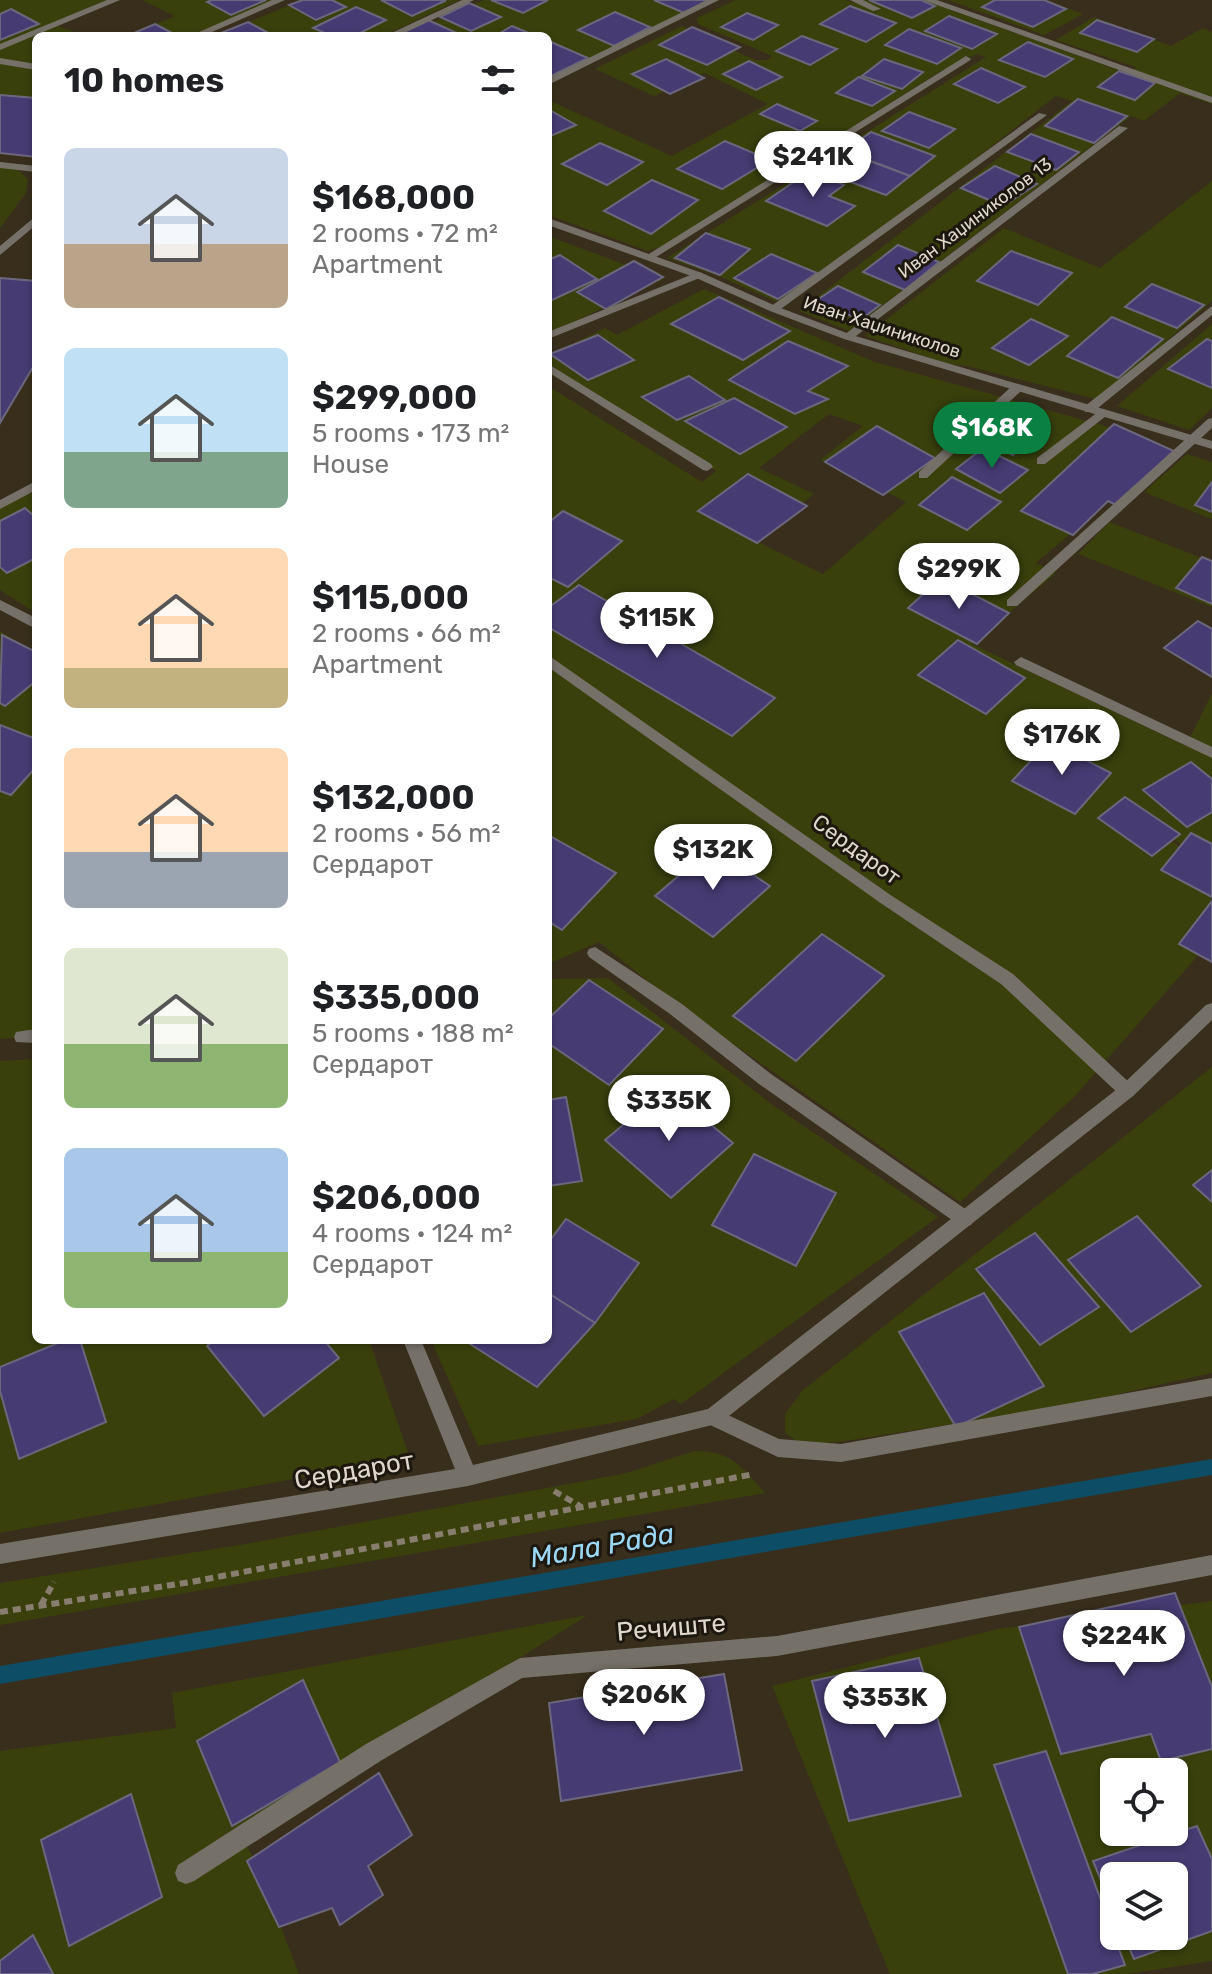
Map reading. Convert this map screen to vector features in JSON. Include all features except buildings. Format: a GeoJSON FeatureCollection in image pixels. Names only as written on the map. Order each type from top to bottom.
{"type":"FeatureCollection","features":[{"type":"Feature","properties":{"kind":"street"},"geometry":{"type":"LineString","coordinates":[[37,32],[115,0]]}},
{"type":"Feature","properties":{"kind":"street"},"geometry":{"type":"LineString","coordinates":[[204,32],[280,0]]}},
{"type":"Feature","properties":{"kind":"street"},"geometry":{"type":"LineString","coordinates":[[399,32],[469,0]]}},
{"type":"Feature","properties":{"kind":"street"},"geometry":{"type":"LineString","coordinates":[[552,80],[714,0]]}},
{"type":"Feature","properties":{"kind":"street"},"geometry":{"type":"LineString","coordinates":[[855,0],[876,9]]}},
{"type":"Feature","properties":{"kind":"street"},"geometry":{"type":"LineString","coordinates":[[928,0],[1212,100]]}},
{"type":"Feature","properties":{"kind":"street"},"geometry":{"type":"LineString","coordinates":[[0,47],[32,34]]}},
{"type":"Feature","properties":{"kind":"street"},"geometry":{"type":"LineString","coordinates":[[649,257],[966,59]]}},
{"type":"Feature","properties":{"kind":"street"},"geometry":{"type":"LineString","coordinates":[[0,61],[32,66]]}},
{"type":"Feature","properties":{"kind":"street"},"geometry":{"type":"LineString","coordinates":[[774,309],[1042,115]]}},
{"type":"Feature","properties":{"kind":"street","name":"Иван Хаџиниколов 13"},"geometry":{"type":"LineString","coordinates":[[848,337],[1123,128]]}},
{"type":"Feature","properties":{"kind":"street"},"geometry":{"type":"LineString","coordinates":[[0,165],[32,169]]}},
{"type":"Feature","properties":{"kind":"street","name":"Иван Хаџиниколов"},"geometry":{"type":"LineString","coordinates":[[552,222],[698,275],[848,337],[1212,445]]}},
{"type":"Feature","properties":{"kind":"street"},"geometry":{"type":"LineString","coordinates":[[0,252],[32,223]]}},
{"type":"Feature","properties":{"kind":"street"},"geometry":{"type":"LineString","coordinates":[[552,334],[698,275]]}},
{"type":"Feature","properties":{"kind":"street"},"geometry":{"type":"LineString","coordinates":[[1041,461],[1212,309]]}},
{"type":"Feature","properties":{"kind":"street"},"geometry":{"type":"LineString","coordinates":[[552,370],[707,467]]}},
{"type":"Feature","properties":{"kind":"street"},"geometry":{"type":"LineString","coordinates":[[923,475],[1016,389]]}},
{"type":"Feature","properties":{"kind":"street"},"geometry":{"type":"LineString","coordinates":[[1012,603],[1212,422]]}},
{"type":"Feature","properties":{"kind":"street"},"geometry":{"type":"LineString","coordinates":[[0,505],[32,487]]}},
{"type":"Feature","properties":{"kind":"street"},"geometry":{"type":"LineString","coordinates":[[0,604],[32,622]]}},
{"type":"Feature","properties":{"kind":"street"},"geometry":{"type":"LineString","coordinates":[[1021,662],[1212,753]]}},
{"type":"Feature","properties":{"kind":"street","name":"Сердарот"},"geometry":{"type":"LineString","coordinates":[[552,663],[887,900],[1007,979],[1127,1091]]}},
{"type":"Feature","properties":{"kind":"street"},"geometry":{"type":"LineString","coordinates":[[595,953],[676,1009],[765,1079],[965,1219]]}},
{"type":"Feature","properties":{"kind":"street","name":"Сердарот"},"geometry":{"type":"LineString","coordinates":[[0,1554],[468,1476],[713,1417],[1127,1091],[1212,1010]]}},
{"type":"Feature","properties":{"kind":"street"},"geometry":{"type":"LineString","coordinates":[[414,1344],[468,1476]]}},
{"type":"Feature","properties":{"kind":"street"},"geometry":{"type":"LineString","coordinates":[[713,1417],[778,1448],[841,1453],[1212,1387]]}},
{"type":"Feature","properties":{"kind":"street","name":"Речиште"},"geometry":{"type":"LineString","coordinates":[[186,1873],[374,1752],[520,1668],[777,1646],[1212,1565]]}},
{"type":"Feature","properties":{"kind":"path"},"geometry":{"type":"LineString","coordinates":[[0,1612],[191,1582],[760,1473],[778,1448]]}},
{"type":"Feature","properties":{"kind":"green space"},"geometry":{"type":"Polygon","coordinates":[[[0,0],[111,0],[58,26],[75,32],[32,32],[32,64],[0,60],[0,0]]]}},
{"type":"Feature","properties":{"kind":"green space"},"geometry":{"type":"Polygon","coordinates":[[[142,0],[274,0],[202,32],[137,32],[175,16],[142,0]]]}},
{"type":"Feature","properties":{"kind":"green space"},"geometry":{"type":"Polygon","coordinates":[[[302,0],[459,0],[391,32],[226,32],[302,0]]]}},
{"type":"Feature","properties":{"kind":"green space"},"geometry":{"type":"Polygon","coordinates":[[[484,0],[709,0],[552,77],[552,32],[411,32],[484,0]]]}},
{"type":"Feature","properties":{"kind":"green space"},"geometry":{"type":"Polygon","coordinates":[[[736,0],[845,0],[855,3],[857,0],[924,0],[1129,74],[1136,67],[1056,40],[1094,17],[1171,46],[1203,28],[1212,32],[1212,104],[1180,93],[1144,121],[1131,116],[849,331],[799,311],[1072,101],[1056,96],[804,292],[775,301],[667,258],[986,57],[977,54],[941,71],[666,245],[648,251],[552,216],[552,102],[672,156],[768,104],[705,73],[654,96],[595,69],[682,26],[755,60],[767,60],[772,56],[698,24],[697,18],[736,0]]]}},
{"type":"Feature","properties":{"kind":"green space"},"geometry":{"type":"Polygon","coordinates":[[[948,0],[1045,0],[1083,14],[1044,35],[948,0]]]}},
{"type":"Feature","properties":{"kind":"green space"},"geometry":{"type":"Polygon","coordinates":[[[0,61],[32,66],[32,98],[0,95],[0,61]]]}},
{"type":"Feature","properties":{"kind":"green space"},"geometry":{"type":"Polygon","coordinates":[[[0,165],[15,166],[28,180],[26,193],[0,228],[0,165]]]}},
{"type":"Feature","properties":{"kind":"green space"},"geometry":{"type":"Polygon","coordinates":[[[1212,181],[1212,301],[1100,400],[967,366],[948,364],[865,336],[1004,228],[1100,268],[1212,181]]]}},
{"type":"Feature","properties":{"kind":"green space"},"geometry":{"type":"Polygon","coordinates":[[[552,237],[664,279],[552,332],[552,237]]]}},
{"type":"Feature","properties":{"kind":"green space"},"geometry":{"type":"Polygon","coordinates":[[[704,289],[875,362],[1105,426],[1170,449],[1036,563],[1056,573],[972,644],[1186,746],[1212,693],[1212,863],[1116,805],[1118,810],[1212,865],[1212,957],[1201,952],[1075,1096],[960,1202],[683,1009],[599,942],[552,962],[552,388],[702,482],[716,471],[552,368],[552,354],[605,328],[617,335],[704,289]],[[829,414],[759,468],[814,494],[756,541],[823,574],[906,502],[820,460],[863,426],[829,414]]]}},
{"type":"Feature","properties":{"kind":"green space"},"geometry":{"type":"Polygon","coordinates":[[[1212,324],[1212,408],[1189,430],[1117,406],[1212,324]]]}},
{"type":"Feature","properties":{"kind":"green space"},"geometry":{"type":"Polygon","coordinates":[[[1187,454],[1212,462],[1212,519],[1144,492],[1187,454]]]}},
{"type":"Feature","properties":{"kind":"green space"},"geometry":{"type":"Polygon","coordinates":[[[32,487],[32,610],[0,590],[0,505],[32,487]]]}},
{"type":"Feature","properties":{"kind":"green space"},"geometry":{"type":"Polygon","coordinates":[[[1109,522],[1212,562],[1212,607],[1078,554],[1109,522]]]}},
{"type":"Feature","properties":{"kind":"green space"},"geometry":{"type":"Polygon","coordinates":[[[0,631],[32,651],[32,1036],[0,1039],[0,631]]]}},
{"type":"Feature","properties":{"kind":"green space"},"geometry":{"type":"Polygon","coordinates":[[[608,978],[770,1103],[938,1217],[681,1404],[674,1399],[636,1419],[478,1446],[433,1344],[552,1344],[552,979],[608,978]]]}},
{"type":"Feature","properties":{"kind":"green space"},"geometry":{"type":"Polygon","coordinates":[[[32,1059],[32,1344],[370,1344],[408,1452],[370,1465],[0,1533],[0,1061],[32,1059]]]}},
{"type":"Feature","properties":{"kind":"green space"},"geometry":{"type":"Polygon","coordinates":[[[1212,1067],[1212,1373],[1060,1407],[845,1441],[802,1445],[785,1433],[785,1414],[802,1391],[1212,1067]]]}},
{"type":"Feature","properties":{"kind":"green space"},"geometry":{"type":"Polygon","coordinates":[[[694,1451],[727,1457],[743,1468],[765,1493],[0,1625],[0,1583],[240,1545],[627,1473],[694,1451]]]}},
{"type":"Feature","properties":{"kind":"green space"},"geometry":{"type":"Polygon","coordinates":[[[1212,1601],[1212,1961],[1126,1974],[890,1974],[772,1686],[998,1629],[1212,1601]]]}},
{"type":"Feature","properties":{"kind":"green space"},"geometry":{"type":"Polygon","coordinates":[[[588,1615],[239,1833],[256,1862],[299,1974],[0,1974],[0,1751],[176,1728],[172,1693],[588,1615]]]}},
{"type":"Feature","properties":{"kind":"waterway","name":"Мала Рада"},"geometry":{"type":"LineString","coordinates":[[0,1675],[1212,1467]]}}]}
